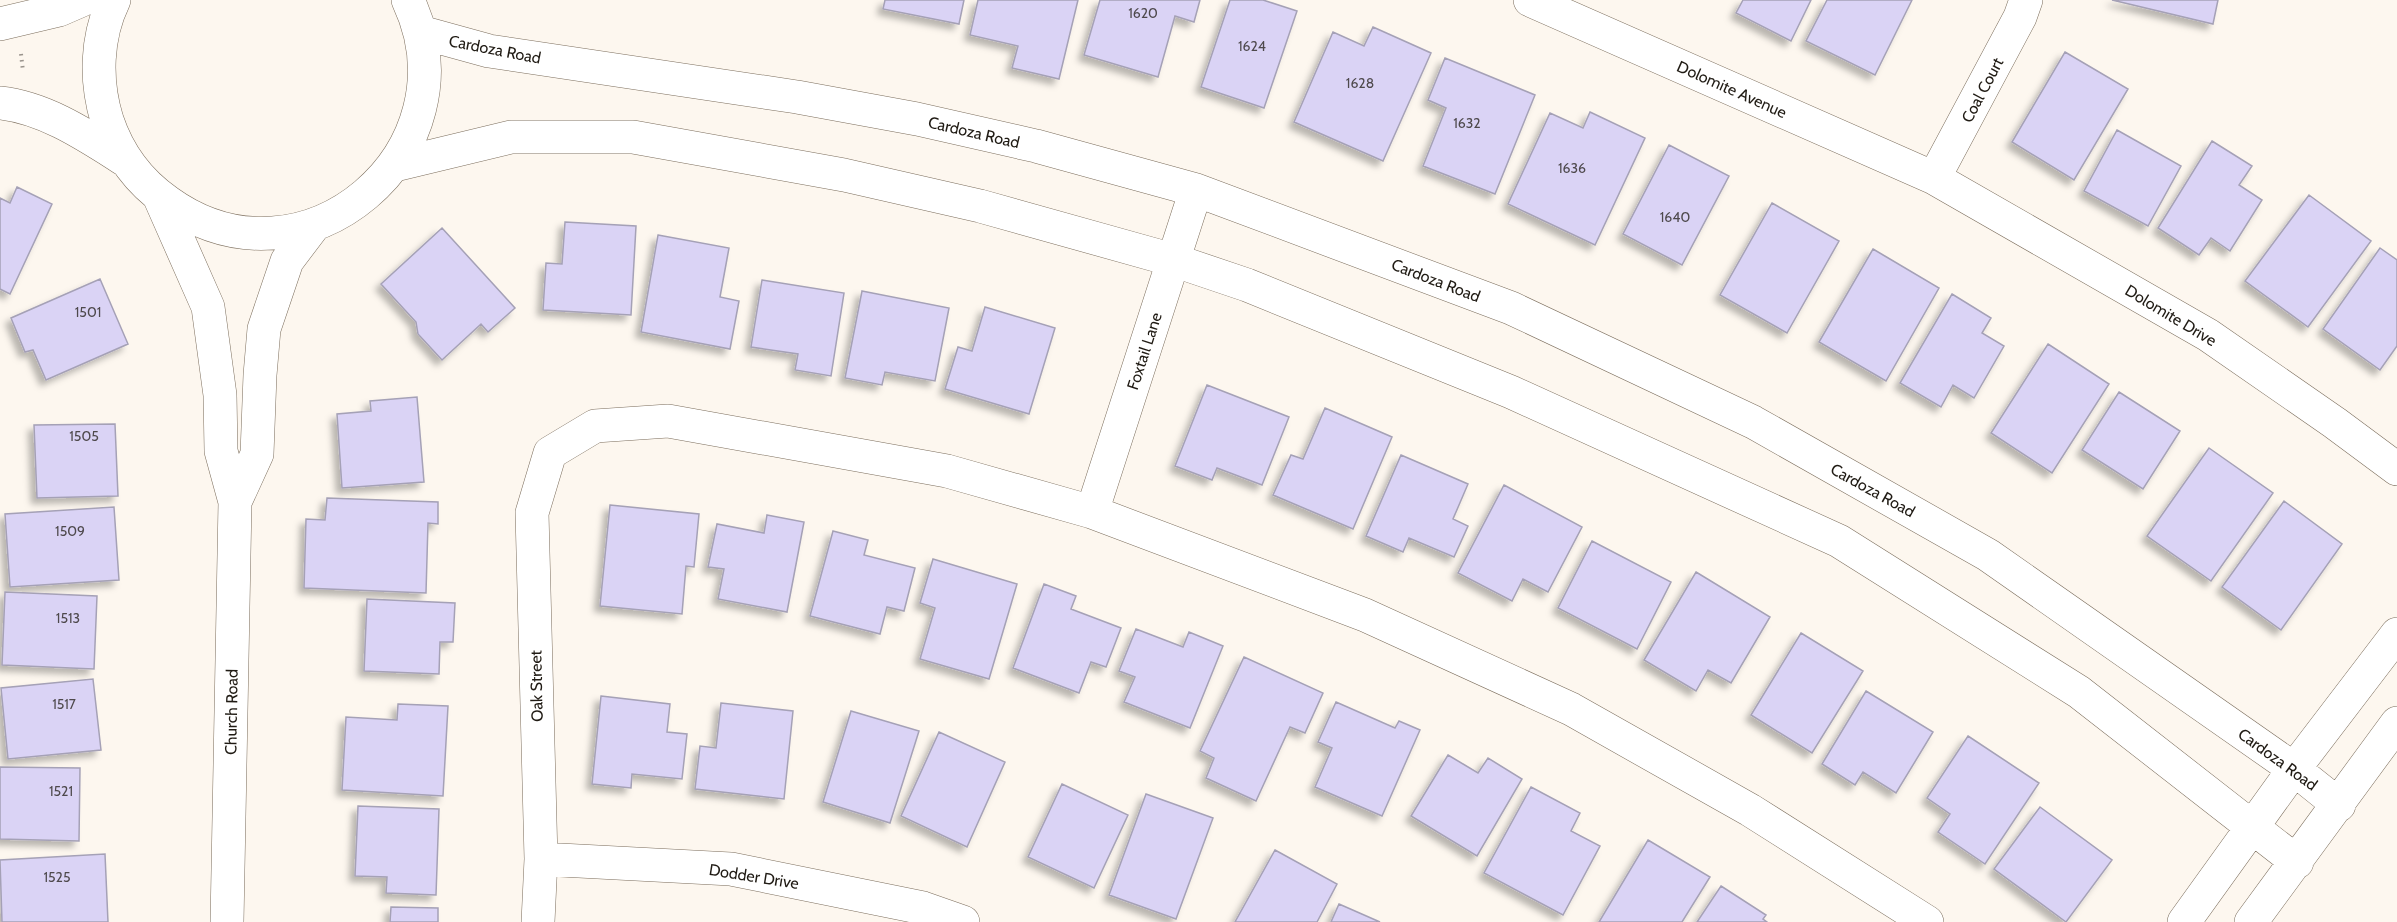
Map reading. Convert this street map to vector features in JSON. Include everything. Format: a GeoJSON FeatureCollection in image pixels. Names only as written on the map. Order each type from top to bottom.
{"type":"FeatureCollection","features":[{"type":"Feature","properties":{"kind":"street"},"geometry":{"type":"LineString","coordinates":[[10,34],[82,0]]}},
{"type":"Feature","properties":{"kind":"street"},"geometry":{"type":"LineString","coordinates":[[114,0],[101,39],[98,71],[102,102],[111,132],[126,160],[141,180],[159,196],[194,218],[213,226],[234,230],[275,233],[315,224],[338,214],[379,184],[395,165],[413,130],[423,92],[424,72],[420,32],[408,0]]}},
{"type":"Feature","properties":{"kind":"street","name":"Dolomite Avenue"},"geometry":{"type":"LineString","coordinates":[[1530,0],[1934,178]]}},
{"type":"Feature","properties":{"kind":"street","name":"Coal Court"},"geometry":{"type":"LineString","coordinates":[[1934,178],[2020,17],[2026,0]]}},
{"type":"Feature","properties":{"kind":"street","name":"Cardoza Road"},"geometry":{"type":"LineString","coordinates":[[420,32],[489,51],[797,97],[917,119],[1036,146],[1196,190],[1511,308],[1753,422],[1988,555],[2294,769],[2339,804]]}},
{"type":"Feature","properties":{"kind":"street"},"geometry":{"type":"LineString","coordinates":[[0,103],[19,105],[77,130],[126,160]]}},
{"type":"Feature","properties":{"kind":"street"},"geometry":{"type":"LineString","coordinates":[[395,165],[511,137],[633,137],[844,175],[980,206],[1173,260],[1247,285],[1511,392],[1839,540],[2079,692],[2297,862]]}},
{"type":"Feature","properties":{"kind":"street","name":"Dolomite Drive"},"geometry":{"type":"LineString","coordinates":[[1934,178],[2208,335],[2397,469]]}},
{"type":"Feature","properties":{"kind":"street","name":"Foxtail Lane"},"geometry":{"type":"LineString","coordinates":[[1092,512],[1196,190]]}},
{"type":"Feature","properties":{"kind":"street","name":"Church Road"},"geometry":{"type":"LineString","coordinates":[[159,196],[208,307],[220,395],[221,452],[235,502],[227,922]]}},
{"type":"Feature","properties":{"kind":"street","name":"Church Road"},"geometry":{"type":"LineString","coordinates":[[235,502],[256,454],[264,329],[287,261],[315,224]]}},
{"type":"Feature","properties":{"kind":"street","name":"Oak Street"},"geometry":{"type":"LineString","coordinates":[[538,922],[541,859],[532,513],[550,453],[596,426],[668,421],[947,471],[1092,512]]}},
{"type":"Feature","properties":{"kind":"street"},"geometry":{"type":"LineString","coordinates":[[1092,512],[1365,615],[1571,709],[1750,810],[1927,922]]}},
{"type":"Feature","properties":{"kind":"street"},"geometry":{"type":"LineString","coordinates":[[2184,922],[2294,769],[2397,634]]}},
{"type":"Feature","properties":{"kind":"street"},"geometry":{"type":"LineString","coordinates":[[2251,922],[2397,723]]}},
{"type":"Feature","properties":{"kind":"street","name":"Dodder Drive"},"geometry":{"type":"LineString","coordinates":[[541,859],[731,869],[923,908],[963,922]]}},
{"type":"Feature","properties":{"kind":"path"},"geometry":{"type":"LineString","coordinates":[[10,34],[24,81]]}},
{"type":"Feature","properties":{"kind":"building"},"geometry":{"type":"Polygon","coordinates":[[[885,0],[964,0],[959,24],[883,9],[885,0]]]}},
{"type":"Feature","properties":{"kind":"building"},"geometry":{"type":"Polygon","coordinates":[[[978,0],[1078,0],[1059,79],[1012,68],[1018,46],[970,35],[978,0]]]}},
{"type":"Feature","properties":{"kind":"building"},"geometry":{"type":"Polygon","coordinates":[[[1100,0],[1200,0],[1194,22],[1175,16],[1158,77],[1084,55],[1100,0]]]}},
{"type":"Feature","properties":{"kind":"building"},"geometry":{"type":"Polygon","coordinates":[[[1230,0],[1263,0],[1297,11],[1264,108],[1201,87],[1230,0]]]}},
{"type":"Feature","properties":{"kind":"building"},"geometry":{"type":"Polygon","coordinates":[[[1743,0],[1811,0],[1791,41],[1736,13],[1743,0]]]}},
{"type":"Feature","properties":{"kind":"building"},"geometry":{"type":"Polygon","coordinates":[[[1827,0],[1912,0],[1875,75],[1806,41],[1827,0]]]}},
{"type":"Feature","properties":{"kind":"building"},"geometry":{"type":"Polygon","coordinates":[[[2112,0],[2218,0],[2213,24],[2112,0]]]}},
{"type":"Feature","properties":{"kind":"building"},"geometry":{"type":"Polygon","coordinates":[[[1373,27],[1431,53],[1383,161],[1294,122],[1333,32],[1364,46],[1373,27]]]}},
{"type":"Feature","properties":{"kind":"building"},"geometry":{"type":"Polygon","coordinates":[[[2065,52],[2128,89],[2074,180],[2012,142],[2065,52]]]}},
{"type":"Feature","properties":{"kind":"building"},"geometry":{"type":"Polygon","coordinates":[[[1445,58],[1535,95],[1495,194],[1423,166],[1446,108],[1428,100],[1445,58]]]}},
{"type":"Feature","properties":{"kind":"building"},"geometry":{"type":"Polygon","coordinates":[[[1590,112],[1645,138],[1595,245],[1508,204],[1550,113],[1583,128],[1590,112]]]}},
{"type":"Feature","properties":{"kind":"building"},"geometry":{"type":"Polygon","coordinates":[[[2117,130],[2181,166],[2148,226],[2084,191],[2117,130]]]}},
{"type":"Feature","properties":{"kind":"building"},"geometry":{"type":"Polygon","coordinates":[[[2212,141],[2252,166],[2239,185],[2262,200],[2230,251],[2211,238],[2199,255],[2158,228],[2212,141]]]}},
{"type":"Feature","properties":{"kind":"building"},"geometry":{"type":"Polygon","coordinates":[[[1669,145],[1729,176],[1682,265],[1623,234],[1669,145]]]}},
{"type":"Feature","properties":{"kind":"building"},"geometry":{"type":"Polygon","coordinates":[[[17,187],[52,204],[10,294],[0,289],[0,198],[10,203],[17,187]]]}},
{"type":"Feature","properties":{"kind":"building"},"geometry":{"type":"Polygon","coordinates":[[[2309,195],[2371,241],[2308,327],[2245,281],[2309,195]]]}},
{"type":"Feature","properties":{"kind":"building"},"geometry":{"type":"Polygon","coordinates":[[[1772,203],[1839,241],[1787,333],[1720,295],[1772,203]]]}},
{"type":"Feature","properties":{"kind":"building"},"geometry":{"type":"Polygon","coordinates":[[[565,222],[636,226],[631,315],[543,310],[546,263],[562,264],[565,222]]]}},
{"type":"Feature","properties":{"kind":"building"},"geometry":{"type":"Polygon","coordinates":[[[442,228],[515,308],[488,332],[481,324],[442,360],[418,334],[416,322],[381,284],[442,228]]]}},
{"type":"Feature","properties":{"kind":"building"},"geometry":{"type":"Polygon","coordinates":[[[658,235],[729,248],[720,297],[739,301],[730,349],[641,332],[658,235]]]}},
{"type":"Feature","properties":{"kind":"building"},"geometry":{"type":"Polygon","coordinates":[[[2380,248],[2397,260],[2397,346],[2380,370],[2323,329],[2380,248]]]}},
{"type":"Feature","properties":{"kind":"building"},"geometry":{"type":"Polygon","coordinates":[[[1873,249],[1939,288],[1886,381],[1819,342],[1873,249]]]}},
{"type":"Feature","properties":{"kind":"building"},"geometry":{"type":"Polygon","coordinates":[[[100,279],[128,344],[46,380],[33,350],[25,352],[11,318],[100,279]]]}},
{"type":"Feature","properties":{"kind":"building"},"geometry":{"type":"Polygon","coordinates":[[[762,280],[844,293],[831,376],[795,370],[798,354],[751,347],[762,280]]]}},
{"type":"Feature","properties":{"kind":"building"},"geometry":{"type":"Polygon","coordinates":[[[862,291],[949,308],[935,381],[885,372],[882,385],[845,378],[862,291]]]}},
{"type":"Feature","properties":{"kind":"building"},"geometry":{"type":"Polygon","coordinates":[[[1952,294],[1991,318],[1982,333],[2004,346],[1974,398],[1953,385],[1941,407],[1900,383],[1952,294]]]}},
{"type":"Feature","properties":{"kind":"building"},"geometry":{"type":"Polygon","coordinates":[[[985,307],[1055,328],[1029,414],[945,389],[958,347],[972,351],[985,307]]]}},
{"type":"Feature","properties":{"kind":"building"},"geometry":{"type":"Polygon","coordinates":[[[2048,344],[2109,384],[2052,473],[1991,433],[2048,344]]]}},
{"type":"Feature","properties":{"kind":"building"},"geometry":{"type":"Polygon","coordinates":[[[1207,385],[1289,417],[1262,485],[1217,468],[1212,480],[1175,466],[1207,385]]]}},
{"type":"Feature","properties":{"kind":"building"},"geometry":{"type":"Polygon","coordinates":[[[2119,392],[2180,431],[2143,489],[2082,450],[2119,392]]]}},
{"type":"Feature","properties":{"kind":"building"},"geometry":{"type":"Polygon","coordinates":[[[417,397],[424,482],[342,488],[337,414],[371,411],[370,401],[417,397]]]}},
{"type":"Feature","properties":{"kind":"building"},"geometry":{"type":"Polygon","coordinates":[[[1325,408],[1392,437],[1353,529],[1273,495],[1291,455],[1303,459],[1325,408]]]}},
{"type":"Feature","properties":{"kind":"building"},"geometry":{"type":"Polygon","coordinates":[[[115,424],[118,496],[37,498],[34,425],[115,424]]]}},
{"type":"Feature","properties":{"kind":"building"},"geometry":{"type":"Polygon","coordinates":[[[2209,448],[2273,493],[2211,581],[2147,536],[2209,448]]]}},
{"type":"Feature","properties":{"kind":"building"},"geometry":{"type":"Polygon","coordinates":[[[1401,455],[1468,484],[1453,519],[1468,526],[1454,557],[1409,538],[1403,552],[1366,536],[1401,455]]]}},
{"type":"Feature","properties":{"kind":"building"},"geometry":{"type":"Polygon","coordinates":[[[1504,485],[1582,527],[1548,592],[1523,579],[1512,601],[1458,573],[1504,485]]]}},
{"type":"Feature","properties":{"kind":"building"},"geometry":{"type":"Polygon","coordinates":[[[327,498],[438,502],[438,524],[428,523],[426,593],[304,588],[306,519],[325,520],[327,498]]]}},
{"type":"Feature","properties":{"kind":"building"},"geometry":{"type":"Polygon","coordinates":[[[2284,501],[2342,544],[2281,630],[2222,587],[2284,501]]]}},
{"type":"Feature","properties":{"kind":"building"},"geometry":{"type":"Polygon","coordinates":[[[610,505],[699,514],[694,567],[686,566],[682,614],[600,606],[610,505]]]}},
{"type":"Feature","properties":{"kind":"building"},"geometry":{"type":"Polygon","coordinates":[[[114,507],[119,580],[10,587],[5,514],[114,507]]]}},
{"type":"Feature","properties":{"kind":"building"},"geometry":{"type":"Polygon","coordinates":[[[767,515],[804,522],[787,612],[718,599],[724,569],[708,567],[717,524],[764,533],[767,515]]]}},
{"type":"Feature","properties":{"kind":"building"},"geometry":{"type":"Polygon","coordinates":[[[833,531],[868,540],[864,555],[915,568],[904,611],[887,607],[880,634],[810,616],[833,531]]]}},
{"type":"Feature","properties":{"kind":"building"},"geometry":{"type":"Polygon","coordinates":[[[1592,541],[1671,582],[1637,649],[1558,608],[1592,541]]]}},
{"type":"Feature","properties":{"kind":"building"},"geometry":{"type":"Polygon","coordinates":[[[933,559],[1017,584],[989,679],[920,659],[935,608],[920,603],[933,559]]]}},
{"type":"Feature","properties":{"kind":"building"},"geometry":{"type":"Polygon","coordinates":[[[1696,572],[1770,617],[1731,683],[1708,670],[1696,691],[1644,660],[1696,572]]]}},
{"type":"Feature","properties":{"kind":"building"},"geometry":{"type":"Polygon","coordinates":[[[1044,584],[1076,596],[1071,609],[1121,628],[1106,667],[1091,662],[1079,693],[1013,668],[1044,584]]]}},
{"type":"Feature","properties":{"kind":"building"},"geometry":{"type":"Polygon","coordinates":[[[5,592],[97,596],[94,669],[2,665],[5,592]]]}},
{"type":"Feature","properties":{"kind":"building"},"geometry":{"type":"Polygon","coordinates":[[[367,599],[455,603],[453,642],[440,642],[439,674],[364,671],[367,599]]]}},
{"type":"Feature","properties":{"kind":"building"},"geometry":{"type":"Polygon","coordinates":[[[1136,629],[1183,647],[1189,632],[1223,646],[1190,728],[1124,702],[1135,677],[1119,671],[1136,629]]]}},
{"type":"Feature","properties":{"kind":"building"},"geometry":{"type":"Polygon","coordinates":[[[1801,633],[1863,671],[1812,753],[1751,715],[1801,633]]]}},
{"type":"Feature","properties":{"kind":"building"},"geometry":{"type":"Polygon","coordinates":[[[1244,657],[1323,693],[1305,733],[1290,727],[1256,801],[1206,778],[1214,758],[1200,751],[1244,657]]]}},
{"type":"Feature","properties":{"kind":"building"},"geometry":{"type":"Polygon","coordinates":[[[93,679],[101,750],[8,759],[1,688],[93,679]]]}},
{"type":"Feature","properties":{"kind":"building"},"geometry":{"type":"Polygon","coordinates":[[[1866,691],[1933,732],[1896,793],[1863,772],[1855,785],[1822,764],[1866,691]]]}},
{"type":"Feature","properties":{"kind":"building"},"geometry":{"type":"Polygon","coordinates":[[[601,696],[670,704],[667,732],[687,734],[682,779],[632,774],[631,788],[592,784],[601,696]]]}},
{"type":"Feature","properties":{"kind":"building"},"geometry":{"type":"Polygon","coordinates":[[[1336,702],[1395,728],[1399,721],[1420,730],[1382,816],[1315,787],[1332,748],[1318,742],[1336,702]]]}},
{"type":"Feature","properties":{"kind":"building"},"geometry":{"type":"Polygon","coordinates":[[[721,703],[793,711],[784,799],[695,789],[700,746],[716,748],[721,703]]]}},
{"type":"Feature","properties":{"kind":"building"},"geometry":{"type":"Polygon","coordinates":[[[398,704],[448,706],[443,796],[342,790],[346,717],[397,720],[398,704]]]}},
{"type":"Feature","properties":{"kind":"building"},"geometry":{"type":"Polygon","coordinates":[[[851,711],[919,731],[890,823],[823,802],[851,711]]]}},
{"type":"Feature","properties":{"kind":"building"},"geometry":{"type":"Polygon","coordinates":[[[939,732],[1005,762],[967,847],[901,816],[939,732]]]}},
{"type":"Feature","properties":{"kind":"building"},"geometry":{"type":"Polygon","coordinates":[[[1968,736],[2039,783],[1985,864],[1938,832],[1950,814],[1927,798],[1968,736]]]}},
{"type":"Feature","properties":{"kind":"building"},"geometry":{"type":"Polygon","coordinates":[[[1448,755],[1478,773],[1488,758],[1522,779],[1477,856],[1411,816],[1448,755]]]}},
{"type":"Feature","properties":{"kind":"building"},"geometry":{"type":"Polygon","coordinates":[[[0,767],[80,768],[79,841],[0,839],[0,767]]]}},
{"type":"Feature","properties":{"kind":"building"},"geometry":{"type":"Polygon","coordinates":[[[1062,784],[1128,815],[1094,888],[1028,857],[1062,784]]]}},
{"type":"Feature","properties":{"kind":"building"},"geometry":{"type":"Polygon","coordinates":[[[1531,787],[1580,813],[1571,831],[1600,846],[1563,915],[1484,873],[1531,787]]]}},
{"type":"Feature","properties":{"kind":"building"},"geometry":{"type":"Polygon","coordinates":[[[1146,794],[1213,818],[1176,919],[1109,895],[1146,794]]]}},
{"type":"Feature","properties":{"kind":"building"},"geometry":{"type":"Polygon","coordinates":[[[358,806],[439,809],[436,895],[386,893],[387,877],[355,876],[358,806]]]}},
{"type":"Feature","properties":{"kind":"building"},"geometry":{"type":"Polygon","coordinates":[[[2040,807],[2112,860],[2066,922],[1994,869],[2040,807]]]}},
{"type":"Feature","properties":{"kind":"building"},"geometry":{"type":"Polygon","coordinates":[[[1648,840],[1710,877],[1682,922],[1599,922],[1648,840]]]}},
{"type":"Feature","properties":{"kind":"building"},"geometry":{"type":"Polygon","coordinates":[[[1275,850],[1337,884],[1317,922],[1235,922],[1275,850]]]}},
{"type":"Feature","properties":{"kind":"building"},"geometry":{"type":"Polygon","coordinates":[[[105,854],[108,922],[2,922],[0,860],[105,854]]]}},
{"type":"Feature","properties":{"kind":"building"},"geometry":{"type":"Polygon","coordinates":[[[1721,886],[1766,915],[1763,919],[1767,922],[1697,922],[1721,886]]]}},
{"type":"Feature","properties":{"kind":"building"},"geometry":{"type":"Polygon","coordinates":[[[1339,904],[1380,922],[1331,922],[1339,904]]]}},
{"type":"Feature","properties":{"kind":"building"},"geometry":{"type":"Polygon","coordinates":[[[391,907],[438,908],[438,922],[390,922],[391,907]]]}}]}
